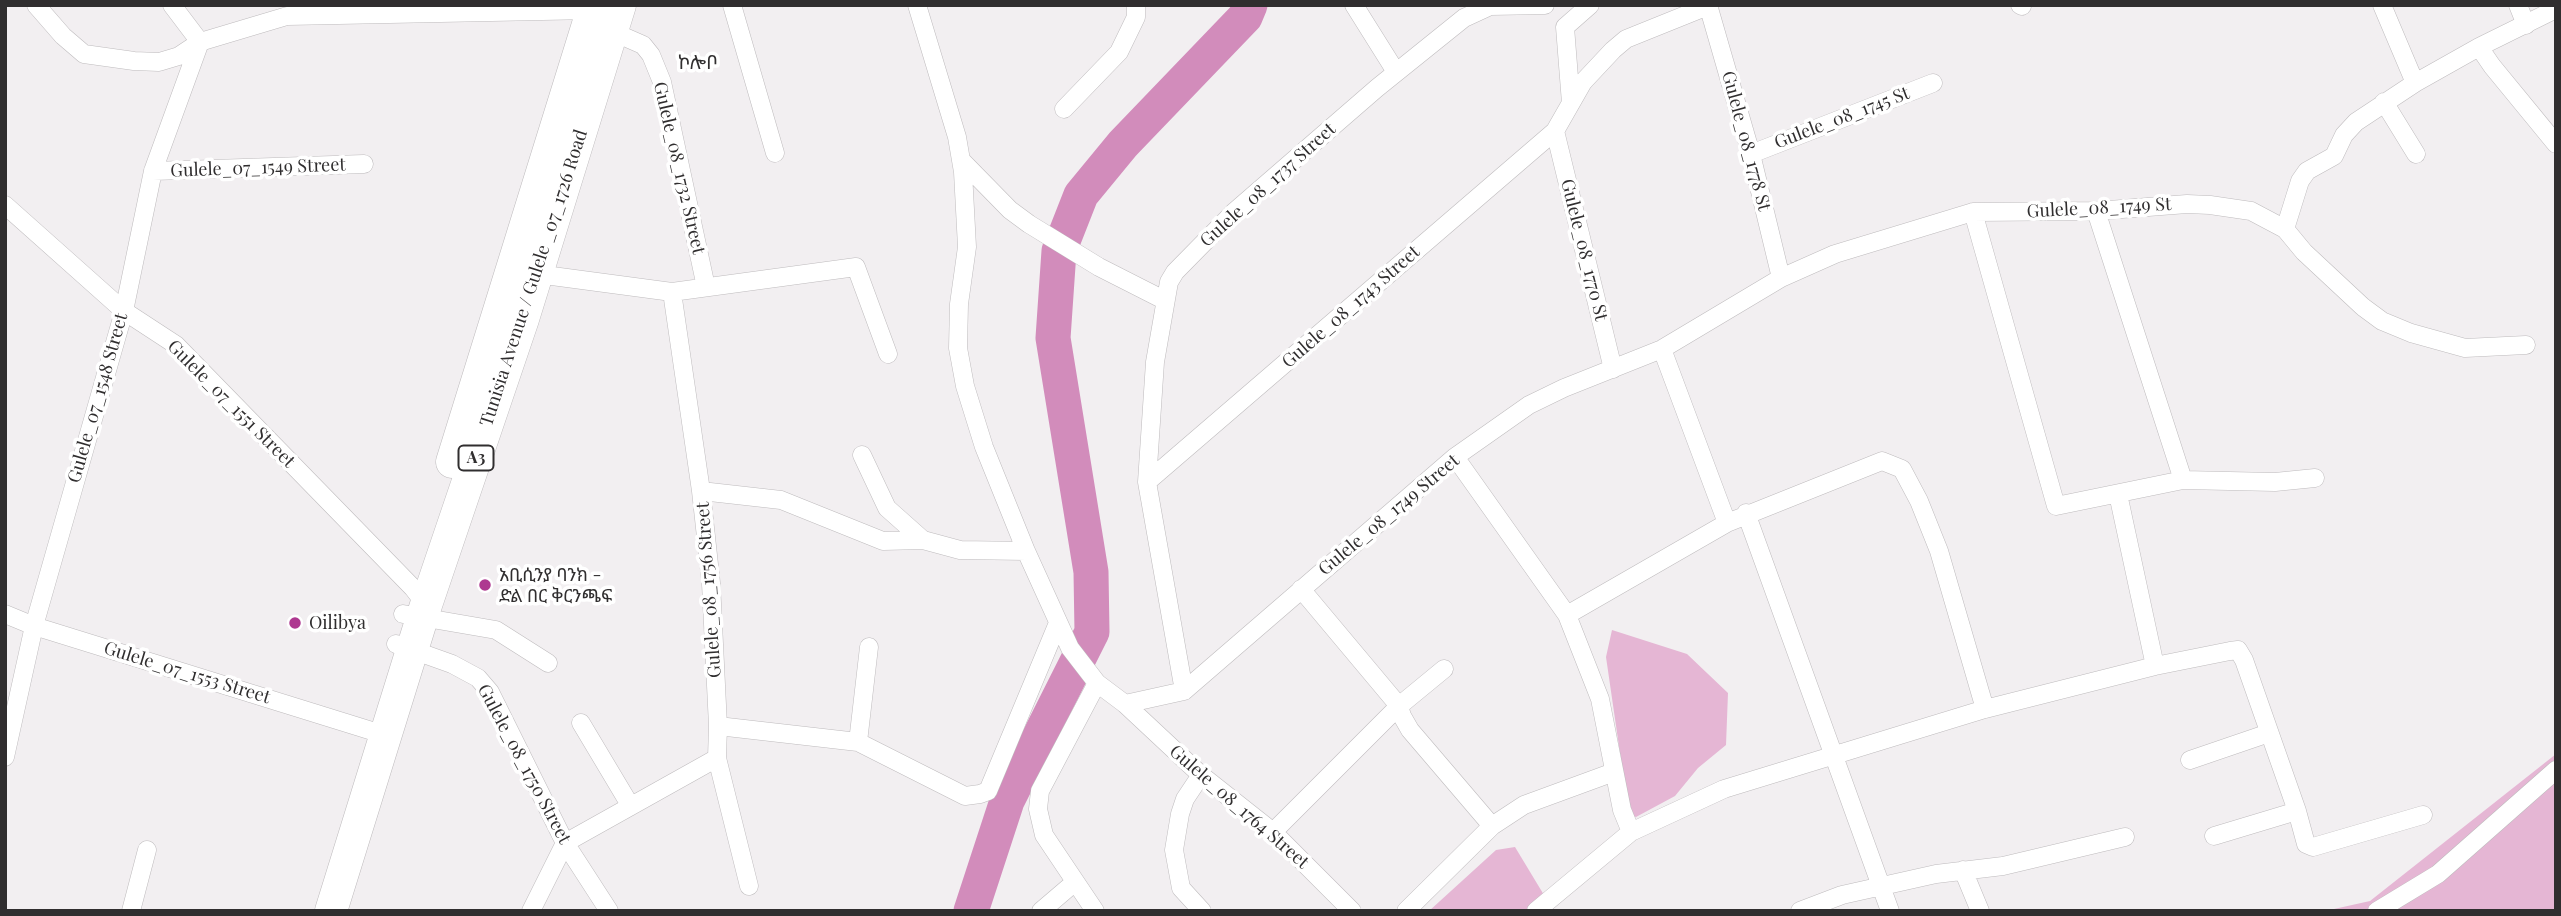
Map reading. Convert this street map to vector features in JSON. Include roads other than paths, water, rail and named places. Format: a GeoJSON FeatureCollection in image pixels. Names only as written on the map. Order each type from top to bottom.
{"type":"FeatureCollection","features":[{"type":"Feature","properties":{"kind":"highway","name":"Tunisia Avenue / Gulele _07_1726 Road"},"geometry":{"type":"LineString","coordinates":[[416,606],[537,274],[604,13]]}},
{"type":"Feature","properties":{"kind":"highway","name":"Tunisia Avenue / Gulele _07_1726 Road"},"geometry":{"type":"LineString","coordinates":[[313,911],[377,732],[604,13]]}},
{"type":"Feature","properties":{"kind":"highway","name":"Tunisia Avenue / Gulele _07_1726 Road"},"geometry":{"type":"LineString","coordinates":[[331,911],[377,732]]}},
{"type":"Feature","properties":{"kind":"street"},"geometry":{"type":"LineString","coordinates":[[36,5],[63,36],[84,54],[159,62],[179,56],[200,42],[301,10],[435,9],[604,13]]}},
{"type":"Feature","properties":{"kind":"street"},"geometry":{"type":"LineString","coordinates":[[172,5],[200,42]]}},
{"type":"Feature","properties":{"kind":"street"},"geometry":{"type":"LineString","coordinates":[[732,5],[775,153]]}},
{"type":"Feature","properties":{"kind":"street"},"geometry":{"type":"LineString","coordinates":[[701,491],[781,500],[883,541],[923,540],[960,550],[1026,551],[973,416],[958,348],[959,304],[967,247],[961,160],[939,72],[917,5]]}},
{"type":"Feature","properties":{"kind":"street"},"geometry":{"type":"LineString","coordinates":[[1064,109],[1119,52],[1136,17],[1136,5]]}},
{"type":"Feature","properties":{"kind":"street"},"geometry":{"type":"LineString","coordinates":[[1354,5],[1396,72]]}},
{"type":"Feature","properties":{"kind":"street","name":"Gulele_08_1737 Street"},"geometry":{"type":"LineString","coordinates":[[1184,691],[1147,482],[1155,362],[1169,282],[1175,272],[1234,212],[1396,72],[1464,18],[1490,6],[1545,5]]}},
{"type":"Feature","properties":{"kind":"street"},"geometry":{"type":"LineString","coordinates":[[1571,103],[1565,27],[1590,5]]}},
{"type":"Feature","properties":{"kind":"street"},"geometry":{"type":"LineString","coordinates":[[2382,5],[2415,83]]}},
{"type":"Feature","properties":{"kind":"street"},"geometry":{"type":"LineString","coordinates":[[2518,5],[2526,25]]}},
{"type":"Feature","properties":{"kind":"street","name":"Gulele_08_1743 Street"},"geometry":{"type":"LineString","coordinates":[[1147,482],[1555,131],[1583,82],[1600,62],[1626,39],[1708,6]]}},
{"type":"Feature","properties":{"kind":"street","name":"Gulele_08_1778 St"},"geometry":{"type":"LineString","coordinates":[[1708,6],[1751,154],[1781,278]]}},
{"type":"Feature","properties":{"kind":"street"},"geometry":{"type":"LineString","coordinates":[[2526,345],[2465,348],[2411,333],[2382,321],[2363,307],[2304,252],[2285,229],[2300,181],[2307,171],[2334,156],[2344,135],[2356,122],[2415,83],[2479,47],[2556,9]]}},
{"type":"Feature","properties":{"kind":"street","name":"Gulele_08_1732 Street"},"geometry":{"type":"LineString","coordinates":[[604,13],[643,45],[651,55],[662,82],[706,287]]}},
{"type":"Feature","properties":{"kind":"street","name":"Gulele_07_1548 Street"},"geometry":{"type":"LineString","coordinates":[[5,757],[34,626],[124,311],[153,172],[200,42]]}},
{"type":"Feature","properties":{"kind":"street"},"geometry":{"type":"LineString","coordinates":[[2479,47],[2556,144]]}},
{"type":"Feature","properties":{"kind":"street","name":"Gulele_08_1745 St"},"geometry":{"type":"LineString","coordinates":[[1751,154],[1933,83]]}},
{"type":"Feature","properties":{"kind":"street"},"geometry":{"type":"LineString","coordinates":[[2384,102],[2416,154]]}},
{"type":"Feature","properties":{"kind":"street","name":"Gulele_08_1770 St"},"geometry":{"type":"LineString","coordinates":[[1555,131],[1613,369]]}},
{"type":"Feature","properties":{"kind":"street"},"geometry":{"type":"LineString","coordinates":[[961,160],[1010,210],[1029,224],[1099,267],[1164,300]]}},
{"type":"Feature","properties":{"kind":"street","name":"Gulele_07_1549 Street"},"geometry":{"type":"LineString","coordinates":[[153,172],[364,164]]}},
{"type":"Feature","properties":{"kind":"street","name":"Gulele_08_1749 St"},"geometry":{"type":"LineString","coordinates":[[1613,369],[1662,349],[1781,278],[1835,254],[1973,212],[2096,211],[2187,204],[2231,206],[2251,211],[2285,229]]}},
{"type":"Feature","properties":{"kind":"street","name":"Gulele_07_1551 Street"},"geometry":{"type":"LineString","coordinates":[[5,205],[124,311],[176,345],[416,606]]}},
{"type":"Feature","properties":{"kind":"street"},"geometry":{"type":"LineString","coordinates":[[2096,211],[2183,480]]}},
{"type":"Feature","properties":{"kind":"street"},"geometry":{"type":"LineString","coordinates":[[1973,212],[2056,506],[2183,480],[2275,482],[2315,478]]}},
{"type":"Feature","properties":{"kind":"street"},"geometry":{"type":"LineString","coordinates":[[537,274],[672,292],[856,267],[888,354]]}},
{"type":"Feature","properties":{"kind":"street","name":"Gulele_08_1756 Street"},"geometry":{"type":"LineString","coordinates":[[672,292],[701,491],[711,583],[717,758],[749,886]]}},
{"type":"Feature","properties":{"kind":"street"},"geometry":{"type":"LineString","coordinates":[[1662,349],[1727,523]]}},
{"type":"Feature","properties":{"kind":"street","name":"Gulele_08_1749 Street"},"geometry":{"type":"LineString","coordinates":[[1184,691],[1455,457],[1529,405],[1613,369]]}},
{"type":"Feature","properties":{"kind":"street"},"geometry":{"type":"LineString","coordinates":[[862,455],[887,508],[923,540]]}},
{"type":"Feature","properties":{"kind":"street"},"geometry":{"type":"LineString","coordinates":[[1455,457],[1567,615],[1600,699],[1622,810],[1631,832]]}},
{"type":"Feature","properties":{"kind":"street"},"geometry":{"type":"LineString","coordinates":[[1567,615],[1746,513],[1882,461],[1902,469],[1919,501],[1939,551],[1984,709]]}},
{"type":"Feature","properties":{"kind":"street"},"geometry":{"type":"LineString","coordinates":[[2118,494],[2155,666]]}},
{"type":"Feature","properties":{"kind":"street"},"geometry":{"type":"LineString","coordinates":[[1746,513],[1890,911]]}},
{"type":"Feature","properties":{"kind":"street","name":"Gulele_08_1764 Street"},"geometry":{"type":"LineString","coordinates":[[1026,551],[1070,648],[1097,682],[1201,775],[1273,832],[1352,911]]}},
{"type":"Feature","properties":{"kind":"street"},"geometry":{"type":"LineString","coordinates":[[1301,589],[1399,706],[1410,730],[1492,826]]}},
{"type":"Feature","properties":{"kind":"street"},"geometry":{"type":"LineString","coordinates":[[416,606],[496,630],[548,663]]}},
{"type":"Feature","properties":{"kind":"street","name":"Gulele_07_1553 Street"},"geometry":{"type":"LineString","coordinates":[[5,614],[34,626],[377,732]]}},
{"type":"Feature","properties":{"kind":"street"},"geometry":{"type":"LineString","coordinates":[[718,726],[858,742],[965,796],[988,791],[1058,623]]}},
{"type":"Feature","properties":{"kind":"street","name":"Gulele_08_1750 Street"},"geometry":{"type":"LineString","coordinates":[[404,647],[452,664],[478,678],[490,692],[565,843],[609,911]]}},
{"type":"Feature","properties":{"kind":"street"},"geometry":{"type":"LineString","coordinates":[[858,742],[869,647]]}},
{"type":"Feature","properties":{"kind":"street"},"geometry":{"type":"LineString","coordinates":[[1536,911],[1631,832],[1724,789],[1984,709],[2155,666],[2238,650],[2244,660],[2297,811],[2305,844],[2313,847],[2423,815]]}},
{"type":"Feature","properties":{"kind":"street"},"geometry":{"type":"LineString","coordinates":[[1273,832],[1399,706],[1444,669]]}},
{"type":"Feature","properties":{"kind":"street"},"geometry":{"type":"LineString","coordinates":[[1095,911],[1044,835],[1038,809],[1040,790],[1097,682]]}},
{"type":"Feature","properties":{"kind":"street"},"geometry":{"type":"LineString","coordinates":[[1125,705],[1184,691]]}},
{"type":"Feature","properties":{"kind":"street"},"geometry":{"type":"LineString","coordinates":[[581,723],[630,805]]}},
{"type":"Feature","properties":{"kind":"street"},"geometry":{"type":"LineString","coordinates":[[2190,760],[2269,733]]}},
{"type":"Feature","properties":{"kind":"street"},"geometry":{"type":"LineString","coordinates":[[531,911],[565,843],[717,758]]}},
{"type":"Feature","properties":{"kind":"street"},"geometry":{"type":"LineString","coordinates":[[2377,911],[2438,874],[2556,770]]}},
{"type":"Feature","properties":{"kind":"street"},"geometry":{"type":"LineString","coordinates":[[1406,911],[1492,826],[1524,805],[1614,772]]}},
{"type":"Feature","properties":{"kind":"street"},"geometry":{"type":"LineString","coordinates":[[1201,775],[1185,799],[1174,850],[1181,888],[1202,911]]}},
{"type":"Feature","properties":{"kind":"street"},"geometry":{"type":"LineString","coordinates":[[2214,836],[2297,811]]}},
{"type":"Feature","properties":{"kind":"street"},"geometry":{"type":"LineString","coordinates":[[1800,911],[1842,895],[1880,886],[1936,874],[2003,866],[2126,837]]}},
{"type":"Feature","properties":{"kind":"street"},"geometry":{"type":"LineString","coordinates":[[131,911],[147,850]]}},
{"type":"Feature","properties":{"kind":"street"},"geometry":{"type":"LineString","coordinates":[[1964,870],[1980,911]]}},
{"type":"Feature","properties":{"kind":"street"},"geometry":{"type":"LineString","coordinates":[[1041,911],[1075,882]]}},
{"type":"Feature","properties":{"kind":"waterway"},"geometry":{"type":"LineString","coordinates":[[971,911],[1007,801],[1092,632],[1091,572],[1053,338],[1059,251],[1081,195],[1123,144],[1245,17],[1250,5]]}},
{"type":"Feature","properties":{"kind":"place","name":"አቢሲንያ ባንክ - ድል በር ቅርንጫፍ"},"geometry":{"type":"Point","coordinates":[485,585]}},
{"type":"Feature","properties":{"kind":"place","name":"Oilibya"},"geometry":{"type":"Point","coordinates":[295,623]}},
{"type":"Feature","properties":{"kind":"district","name":"ኮሎቦ"},"geometry":{"type":"Point","coordinates":[698,63]}}]}
